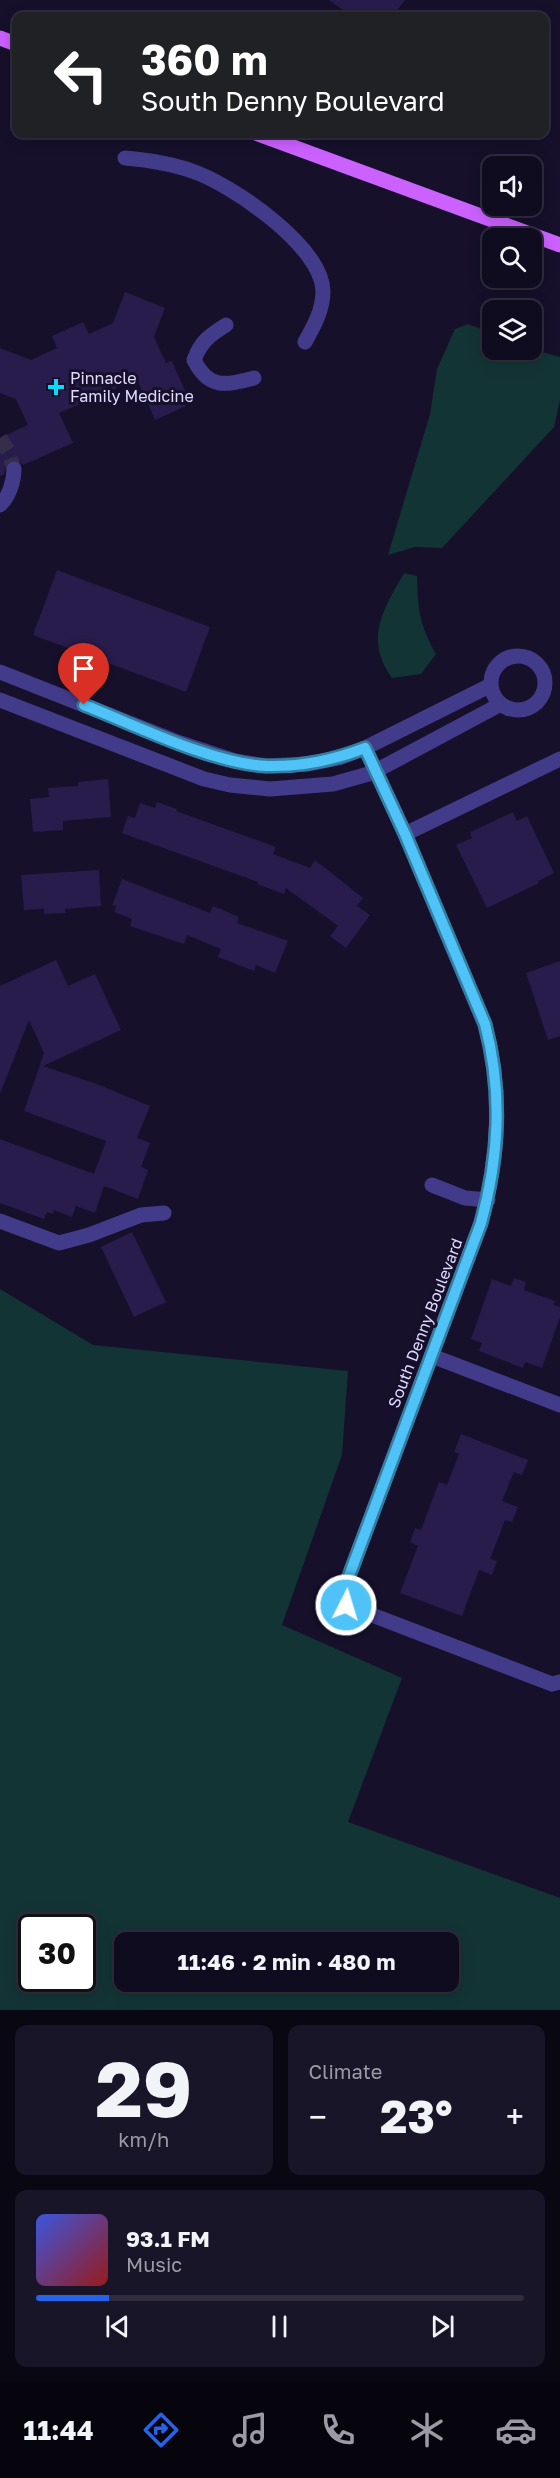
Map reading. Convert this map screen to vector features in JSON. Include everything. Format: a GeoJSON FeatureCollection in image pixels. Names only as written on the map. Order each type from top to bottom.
{"type":"FeatureCollection","features":[{"type":"Feature","properties":{"kind":"main road"},"geometry":{"type":"LineString","coordinates":[[269,138],[560,244]]}},
{"type":"Feature","properties":{"kind":"street"},"geometry":{"type":"LineString","coordinates":[[124,158],[159,161],[195,171],[228,188],[258,208],[287,232],[312,261],[323,289],[315,326],[304,342]]}},
{"type":"Feature","properties":{"kind":"street"},"geometry":{"type":"LineString","coordinates":[[226,325],[205,338],[200,346],[194,360],[200,372],[210,381],[228,385],[254,378]]}},
{"type":"Feature","properties":{"kind":"street"},"geometry":{"type":"LineString","coordinates":[[0,505],[4,503],[11,487],[14,470]]}},
{"type":"Feature","properties":{"kind":"street"},"geometry":{"type":"LineString","coordinates":[[517,655],[534,660],[553,684],[531,707],[514,710],[501,704],[493,694],[491,685],[495,668],[501,661],[517,655]]}},
{"type":"Feature","properties":{"kind":"street"},"geometry":{"type":"LineString","coordinates":[[0,672],[180,743],[235,762],[266,766],[308,764],[339,758],[365,748],[491,685]]}},
{"type":"Feature","properties":{"kind":"street"},"geometry":{"type":"LineString","coordinates":[[0,700],[204,779],[230,785],[270,789],[333,784],[376,771],[501,704]]}},
{"type":"Feature","properties":{"kind":"street","name":"South Denny Boulevard"},"geometry":{"type":"LineString","coordinates":[[365,748],[405,834],[485,1024],[494,1058],[497,1148],[488,1200],[481,1223],[343,1592],[346,1605],[552,1684],[560,1682]]}},
{"type":"Feature","properties":{"kind":"street"},"geometry":{"type":"LineString","coordinates":[[405,834],[560,759]]}},
{"type":"Feature","properties":{"kind":"street"},"geometry":{"type":"LineString","coordinates":[[432,1185],[465,1198],[488,1200]]}},
{"type":"Feature","properties":{"kind":"street"},"geometry":{"type":"LineString","coordinates":[[0,1221],[59,1242],[89,1235],[141,1215],[164,1213]]}},
{"type":"Feature","properties":{"kind":"street"},"geometry":{"type":"LineString","coordinates":[[432,1356],[560,1405]]}},
{"type":"Feature","properties":{"kind":"green space"},"geometry":{"type":"Polygon","coordinates":[[[468,324],[482,329],[482,360],[542,360],[542,352],[560,357],[560,400],[554,427],[442,548],[415,547],[388,555],[430,414],[437,369],[455,329],[468,324]]]}},
{"type":"Feature","properties":{"kind":"green space"},"geometry":{"type":"Polygon","coordinates":[[[404,573],[417,576],[420,616],[436,654],[421,674],[392,678],[379,650],[378,637],[384,612],[404,573]]]}},
{"type":"Feature","properties":{"kind":"green space"},"geometry":{"type":"Polygon","coordinates":[[[0,1289],[93,1345],[348,1371],[342,1455],[282,1625],[402,1678],[348,1822],[560,1898],[560,2010],[0,2010],[0,1289]]]}},
{"type":"Feature","properties":{"kind":"building"},"geometry":{"type":"Polygon","coordinates":[[[329,0],[405,0],[396,12],[346,12],[329,0]]]}},
{"type":"Feature","properties":{"kind":"building"},"geometry":{"type":"Polygon","coordinates":[[[125,292],[165,308],[154,337],[166,363],[172,361],[186,393],[181,395],[186,406],[155,420],[137,379],[59,413],[73,443],[23,465],[19,461],[10,460],[6,464],[4,474],[0,476],[0,438],[28,425],[16,399],[0,393],[0,348],[31,360],[57,348],[52,336],[83,322],[89,334],[113,323],[125,292]]]}},
{"type":"Feature","properties":{"kind":"building"},"geometry":{"type":"Polygon","coordinates":[[[57,570],[210,627],[186,692],[33,635],[57,570]]]}},
{"type":"Feature","properties":{"kind":"building"},"geometry":{"type":"Polygon","coordinates":[[[108,779],[111,817],[63,821],[63,830],[33,832],[30,799],[49,797],[48,788],[78,786],[78,782],[108,779]]]}},
{"type":"Feature","properties":{"kind":"building"},"geometry":{"type":"Polygon","coordinates":[[[157,802],[276,847],[273,854],[310,868],[315,860],[363,898],[357,906],[370,915],[346,948],[330,936],[338,926],[286,888],[284,894],[257,884],[258,882],[122,833],[128,816],[135,818],[140,803],[155,808],[157,802]]]}},
{"type":"Feature","properties":{"kind":"building"},"geometry":{"type":"Polygon","coordinates":[[[513,812],[517,821],[527,816],[554,873],[538,881],[539,883],[487,908],[456,845],[472,838],[470,832],[513,812]]]}},
{"type":"Feature","properties":{"kind":"building"},"geometry":{"type":"Polygon","coordinates":[[[99,870],[101,906],[65,909],[65,913],[44,914],[44,909],[24,910],[21,875],[99,870]]]}},
{"type":"Feature","properties":{"kind":"building"},"geometry":{"type":"Polygon","coordinates":[[[122,879],[210,913],[213,906],[239,917],[237,923],[288,941],[275,973],[256,965],[254,971],[218,957],[221,949],[187,935],[184,944],[130,926],[132,919],[114,912],[117,905],[112,906],[122,879]]]}},
{"type":"Feature","properties":{"kind":"building"},"geometry":{"type":"Polygon","coordinates":[[[56,960],[68,986],[95,974],[121,1030],[43,1066],[97,1084],[150,1106],[137,1138],[150,1143],[141,1167],[148,1170],[138,1199],[104,1186],[95,1213],[76,1206],[72,1217],[54,1210],[53,1214],[47,1212],[44,1219],[0,1203],[0,1139],[94,1174],[106,1141],[24,1111],[44,1053],[29,1020],[0,1094],[0,986],[56,960]]]}},
{"type":"Feature","properties":{"kind":"building"},"geometry":{"type":"Polygon","coordinates":[[[560,961],[560,1036],[548,1040],[526,973],[560,961]]]}},
{"type":"Feature","properties":{"kind":"building"},"geometry":{"type":"Polygon","coordinates":[[[132,1232],[166,1302],[134,1317],[101,1247],[132,1232]]]}},
{"type":"Feature","properties":{"kind":"building"},"geometry":{"type":"Polygon","coordinates":[[[514,1278],[526,1282],[524,1290],[555,1301],[553,1305],[560,1307],[560,1317],[542,1368],[525,1362],[523,1368],[479,1351],[482,1343],[471,1339],[492,1279],[511,1286],[514,1278]]]}},
{"type":"Feature","properties":{"kind":"building"},"geometry":{"type":"Polygon","coordinates":[[[461,1434],[528,1460],[522,1475],[514,1472],[502,1501],[518,1507],[512,1522],[505,1520],[490,1559],[497,1561],[492,1575],[479,1570],[462,1616],[400,1593],[418,1546],[410,1542],[415,1528],[421,1530],[439,1482],[447,1485],[459,1454],[454,1452],[461,1434]]]}},
{"type":"Feature","properties":{"kind":"tunnel"},"geometry":{"type":"LineString","coordinates":[[0,438],[8,451],[14,469]]}},
{"type":"Feature","properties":{"kind":"place","name":"Pinnacle Family Medicine"},"geometry":{"type":"Point","coordinates":[56,387]}},
{"type":"Feature","properties":{"kind":"route"},"geometry":{"type":"LineString","coordinates":[[84,705],[235,762],[266,766],[308,764],[339,758],[365,748],[405,834],[485,1024],[494,1058],[497,1098],[497,1148],[490,1192],[481,1223],[343,1592],[346,1605]]}}]}
